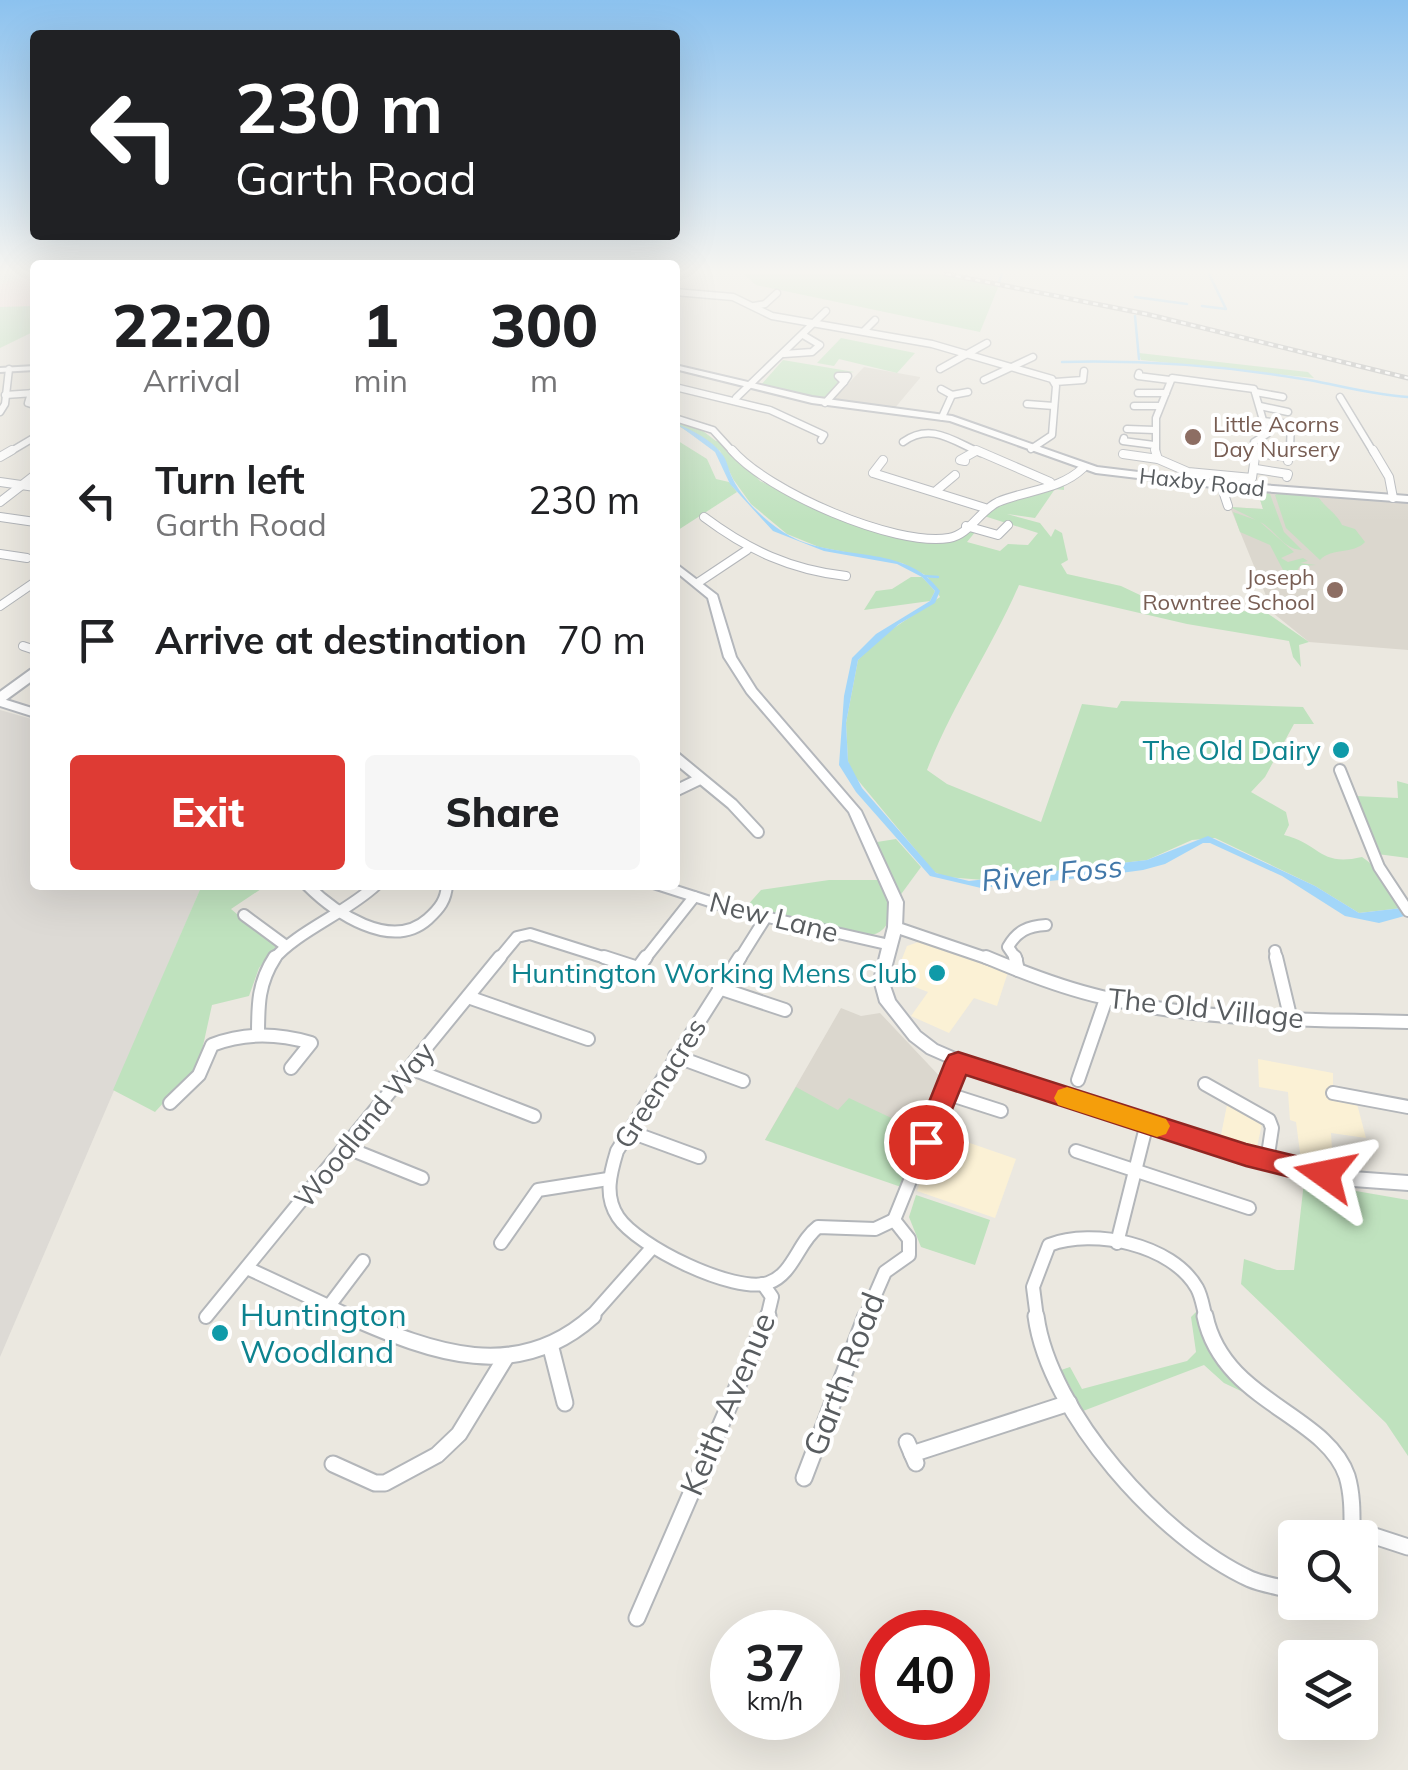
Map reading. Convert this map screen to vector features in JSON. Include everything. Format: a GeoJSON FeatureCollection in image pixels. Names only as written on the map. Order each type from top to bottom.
{"type":"FeatureCollection","features":[{"type":"Feature","properties":{"kind":"street"},"geometry":{"type":"LineString","coordinates":[[736,398],[781,357]]}},
{"type":"Feature","properties":{"kind":"street"},"geometry":{"type":"LineString","coordinates":[[940,368],[961,357]]}},
{"type":"Feature","properties":{"kind":"street"},"geometry":{"type":"LineString","coordinates":[[979,357],[1055,382],[1083,380],[1084,371]]}},
{"type":"Feature","properties":{"kind":"street"},"geometry":{"type":"LineString","coordinates":[[984,380],[1032,358]]}},
{"type":"Feature","properties":{"kind":"street"},"geometry":{"type":"LineString","coordinates":[[0,412],[4,370],[30,368]]}},
{"type":"Feature","properties":{"kind":"street","name":"Haxby Road"},"geometry":{"type":"LineString","coordinates":[[680,368],[751,388],[825,402],[947,418],[1083,468],[1164,471],[1220,485],[1408,500]]}},
{"type":"Feature","properties":{"kind":"street"},"geometry":{"type":"LineString","coordinates":[[1137,389],[1176,377],[1249,386],[1255,392],[1267,434],[1254,442],[1258,453],[1252,478],[1164,471],[1154,445],[1160,406],[1170,380]]}},
{"type":"Feature","properties":{"kind":"street"},"geometry":{"type":"LineString","coordinates":[[825,402],[844,382]]}},
{"type":"Feature","properties":{"kind":"street"},"geometry":{"type":"LineString","coordinates":[[1030,449],[1052,435],[1055,382]]}},
{"type":"Feature","properties":{"kind":"street"},"geometry":{"type":"LineString","coordinates":[[680,387],[736,398],[811,426],[824,435],[821,440]]}},
{"type":"Feature","properties":{"kind":"street"},"geometry":{"type":"LineString","coordinates":[[941,388],[952,395],[968,392]]}},
{"type":"Feature","properties":{"kind":"street"},"geometry":{"type":"LineString","coordinates":[[1137,389],[1166,393]]}},
{"type":"Feature","properties":{"kind":"street"},"geometry":{"type":"LineString","coordinates":[[1137,389],[1160,406]]}},
{"type":"Feature","properties":{"kind":"street"},"geometry":{"type":"LineString","coordinates":[[1255,392],[1281,394]]}},
{"type":"Feature","properties":{"kind":"street"},"geometry":{"type":"LineString","coordinates":[[4,396],[30,394]]}},
{"type":"Feature","properties":{"kind":"street"},"geometry":{"type":"LineString","coordinates":[[947,418],[952,395]]}},
{"type":"Feature","properties":{"kind":"street"},"geometry":{"type":"LineString","coordinates":[[1340,397],[1389,477],[1393,498]]}},
{"type":"Feature","properties":{"kind":"street"},"geometry":{"type":"LineString","coordinates":[[1026,404],[1054,406]]}},
{"type":"Feature","properties":{"kind":"street"},"geometry":{"type":"LineString","coordinates":[[1260,406],[1289,414]]}},
{"type":"Feature","properties":{"kind":"street"},"geometry":{"type":"LineString","coordinates":[[1263,422],[1289,414]]}},
{"type":"Feature","properties":{"kind":"street"},"geometry":{"type":"LineString","coordinates":[[1288,460],[1289,414]]}},
{"type":"Feature","properties":{"kind":"street"},"geometry":{"type":"LineString","coordinates":[[680,419],[715,429],[752,472],[774,486],[874,525],[938,538],[954,537],[986,508],[1072,479],[1083,468]]}},
{"type":"Feature","properties":{"kind":"street"},"geometry":{"type":"LineString","coordinates":[[1128,427],[1155,430]]}},
{"type":"Feature","properties":{"kind":"street"},"geometry":{"type":"LineString","coordinates":[[907,442],[917,432],[927,431],[1051,483]]}},
{"type":"Feature","properties":{"kind":"street"},"geometry":{"type":"LineString","coordinates":[[0,457],[30,440]]}},
{"type":"Feature","properties":{"kind":"street"},"geometry":{"type":"LineString","coordinates":[[1280,440],[1288,460]]}},
{"type":"Feature","properties":{"kind":"street"},"geometry":{"type":"LineString","coordinates":[[1123,441],[1154,445]]}},
{"type":"Feature","properties":{"kind":"street"},"geometry":{"type":"LineString","coordinates":[[965,461],[960,460],[977,451]]}},
{"type":"Feature","properties":{"kind":"street"},"geometry":{"type":"LineString","coordinates":[[1258,453],[1288,460]]}},
{"type":"Feature","properties":{"kind":"street"},"geometry":{"type":"LineString","coordinates":[[1122,457],[1158,459]]}},
{"type":"Feature","properties":{"kind":"street"},"geometry":{"type":"LineString","coordinates":[[1256,468],[1288,460]]}},
{"type":"Feature","properties":{"kind":"street"},"geometry":{"type":"LineString","coordinates":[[884,462],[873,473],[986,508]]}},
{"type":"Feature","properties":{"kind":"street"},"geometry":{"type":"LineString","coordinates":[[937,490],[955,475]]}},
{"type":"Feature","properties":{"kind":"street"},"geometry":{"type":"LineString","coordinates":[[0,502],[30,479]]}},
{"type":"Feature","properties":{"kind":"street"},"geometry":{"type":"LineString","coordinates":[[0,482],[30,486]]}},
{"type":"Feature","properties":{"kind":"street"},"geometry":{"type":"LineString","coordinates":[[1220,485],[1228,506]]}},
{"type":"Feature","properties":{"kind":"street"},"geometry":{"type":"LineString","coordinates":[[0,516],[30,521]]}},
{"type":"Feature","properties":{"kind":"street"},"geometry":{"type":"LineString","coordinates":[[704,517],[747,550],[813,572],[846,576]]}},
{"type":"Feature","properties":{"kind":"street"},"geometry":{"type":"LineString","coordinates":[[966,526],[998,535],[1008,525]]}},
{"type":"Feature","properties":{"kind":"street"},"geometry":{"type":"LineString","coordinates":[[699,582],[747,550]]}},
{"type":"Feature","properties":{"kind":"street"},"geometry":{"type":"LineString","coordinates":[[0,554],[27,558]]}},
{"type":"Feature","properties":{"kind":"street"},"geometry":{"type":"LineString","coordinates":[[680,569],[699,582],[717,605],[730,657],[742,678],[855,811],[896,902],[896,927],[882,980],[888,1002],[915,1036],[958,1062],[1267,1161],[1339,1176],[1408,1183]]}},
{"type":"Feature","properties":{"kind":"street"},"geometry":{"type":"LineString","coordinates":[[0,606],[30,585]]}},
{"type":"Feature","properties":{"kind":"street"},"geometry":{"type":"LineString","coordinates":[[23,646],[30,648]]}},
{"type":"Feature","properties":{"kind":"street"},"geometry":{"type":"LineString","coordinates":[[0,700],[30,677]]}},
{"type":"Feature","properties":{"kind":"street"},"geometry":{"type":"LineString","coordinates":[[0,700],[30,711]]}},
{"type":"Feature","properties":{"kind":"street"},"geometry":{"type":"LineString","coordinates":[[680,761],[758,832]]}},
{"type":"Feature","properties":{"kind":"street"},"geometry":{"type":"LineString","coordinates":[[1340,770],[1379,867],[1406,908]]}},
{"type":"Feature","properties":{"kind":"street"},"geometry":{"type":"LineString","coordinates":[[680,789],[700,779]]}},
{"type":"Feature","properties":{"kind":"street"},"geometry":{"type":"LineString","coordinates":[[313,890],[339,914],[398,932],[426,920],[446,899],[447,890]]}},
{"type":"Feature","properties":{"kind":"street"},"geometry":{"type":"LineString","coordinates":[[258,1035],[257,989],[270,961],[370,890]]}},
{"type":"Feature","properties":{"kind":"street","name":"New Lane"},"geometry":{"type":"LineString","coordinates":[[673,890],[890,946]]}},
{"type":"Feature","properties":{"kind":"street","name":"Woodland Way"},"geometry":{"type":"LineString","coordinates":[[206,1317],[522,930],[638,968],[694,897]]}},
{"type":"Feature","properties":{"kind":"street"},"geometry":{"type":"LineString","coordinates":[[244,915],[286,946]]}},
{"type":"Feature","properties":{"kind":"street","name":"Greenacres"},"geometry":{"type":"LineString","coordinates":[[764,1284],[743,1284],[651,1249],[618,1220],[611,1206],[608,1179],[610,1166],[628,1132],[766,917]]}},
{"type":"Feature","properties":{"kind":"street"},"geometry":{"type":"LineString","coordinates":[[1018,970],[1019,963],[1008,947],[1012,938],[1020,930],[1046,924]]}},
{"type":"Feature","properties":{"kind":"street","name":"The Old Village"},"geometry":{"type":"LineString","coordinates":[[896,927],[1106,999],[1220,1016],[1408,1022]]}},
{"type":"Feature","properties":{"kind":"street"},"geometry":{"type":"LineString","coordinates":[[1275,951],[1291,1020]]}},
{"type":"Feature","properties":{"kind":"street"},"geometry":{"type":"LineString","coordinates":[[719,988],[786,1010]]}},
{"type":"Feature","properties":{"kind":"street"},"geometry":{"type":"LineString","coordinates":[[468,998],[588,1039]]}},
{"type":"Feature","properties":{"kind":"street"},"geometry":{"type":"LineString","coordinates":[[1078,1080],[1106,999]]}},
{"type":"Feature","properties":{"kind":"street"},"geometry":{"type":"LineString","coordinates":[[196,1045],[278,1033],[311,1042],[291,1068]]}},
{"type":"Feature","properties":{"kind":"street"},"geometry":{"type":"LineString","coordinates":[[170,1103],[199,1075],[212,1045]]}},
{"type":"Feature","properties":{"kind":"street"},"geometry":{"type":"LineString","coordinates":[[675,1056],[742,1081]]}},
{"type":"Feature","properties":{"kind":"street"},"geometry":{"type":"LineString","coordinates":[[894,1220],[958,1062]]}},
{"type":"Feature","properties":{"kind":"street"},"geometry":{"type":"LineString","coordinates":[[410,1068],[534,1116]]}},
{"type":"Feature","properties":{"kind":"street"},"geometry":{"type":"LineString","coordinates":[[1205,1084],[1269,1120],[1267,1161]]}},
{"type":"Feature","properties":{"kind":"street"},"geometry":{"type":"LineString","coordinates":[[945,1093],[1001,1111]]}},
{"type":"Feature","properties":{"kind":"street"},"geometry":{"type":"LineString","coordinates":[[1333,1093],[1408,1107]]}},
{"type":"Feature","properties":{"kind":"street"},"geometry":{"type":"LineString","coordinates":[[1116,1243],[1148,1123]]}},
{"type":"Feature","properties":{"kind":"street"},"geometry":{"type":"LineString","coordinates":[[628,1132],[699,1157]]}},
{"type":"Feature","properties":{"kind":"street"},"geometry":{"type":"LineString","coordinates":[[345,1147],[422,1178]]}},
{"type":"Feature","properties":{"kind":"street"},"geometry":{"type":"LineString","coordinates":[[1076,1151],[1249,1208]]}},
{"type":"Feature","properties":{"kind":"street"},"geometry":{"type":"LineString","coordinates":[[501,1242],[538,1190],[608,1179]]}},
{"type":"Feature","properties":{"kind":"street","name":"Keith Avenue"},"geometry":{"type":"LineString","coordinates":[[637,1618],[771,1308],[772,1297],[764,1284],[784,1272],[801,1240],[818,1227],[875,1229],[894,1220]]}},
{"type":"Feature","properties":{"kind":"street","name":"Garth Road"},"geometry":{"type":"LineString","coordinates":[[804,1478],[884,1272],[909,1255],[909,1239],[894,1220]]}},
{"type":"Feature","properties":{"kind":"street"},"geometry":{"type":"LineString","coordinates":[[1278,1588],[1243,1577],[1175,1530],[1131,1486],[1069,1402],[1037,1328],[1031,1280],[1041,1254],[1060,1238],[1081,1235],[1156,1256],[1183,1271],[1198,1288],[1212,1338],[1240,1378],[1341,1458],[1352,1484],[1352,1520]]}},
{"type":"Feature","properties":{"kind":"street"},"geometry":{"type":"LineString","coordinates":[[247,1268],[329,1306],[434,1347],[459,1354],[506,1357],[550,1348],[594,1315],[651,1249]]}},
{"type":"Feature","properties":{"kind":"street"},"geometry":{"type":"LineString","coordinates":[[329,1306],[363,1262]]}},
{"type":"Feature","properties":{"kind":"street"},"geometry":{"type":"LineString","coordinates":[[550,1348],[565,1404]]}},
{"type":"Feature","properties":{"kind":"street"},"geometry":{"type":"LineString","coordinates":[[333,1464],[375,1483],[385,1483],[437,1455],[459,1434],[506,1357]]}},
{"type":"Feature","properties":{"kind":"street"},"geometry":{"type":"LineString","coordinates":[[912,1453],[1069,1402]]}},
{"type":"Feature","properties":{"kind":"street"},"geometry":{"type":"LineString","coordinates":[[1378,1540],[1408,1548]]}},
{"type":"Feature","properties":{"kind":"shaded area"},"geometry":{"type":"Polygon","coordinates":[[[864,367],[920,378],[894,409],[834,399],[864,367]]]}},
{"type":"Feature","properties":{"kind":"shaded area","name":"Joseph Rowntree School"},"geometry":{"type":"Polygon","coordinates":[[[1257,490],[1408,503],[1408,650],[1309,642],[1273,613],[1230,507],[1263,509],[1257,490]]]}},
{"type":"Feature","properties":{"kind":"shaded area"},"geometry":{"type":"Polygon","coordinates":[[[0,710],[30,719],[30,890],[200,890],[0,1357],[0,710]]]}},
{"type":"Feature","properties":{"kind":"shaded area"},"geometry":{"type":"Polygon","coordinates":[[[927,939],[1008,972],[997,1006],[974,998],[949,1033],[911,1016],[928,992],[894,979],[907,946],[927,939]]]}},
{"type":"Feature","properties":{"kind":"shaded area"},"geometry":{"type":"Polygon","coordinates":[[[841,1008],[861,1016],[880,1013],[945,1082],[920,1144],[765,1140],[841,1008]]]}},
{"type":"Feature","properties":{"kind":"shaded area"},"geometry":{"type":"Polygon","coordinates":[[[1258,1059],[1333,1073],[1333,1096],[1356,1100],[1366,1138],[1331,1133],[1333,1166],[1301,1160],[1296,1122],[1290,1120],[1288,1092],[1259,1087],[1258,1059]]]}},
{"type":"Feature","properties":{"kind":"shaded area"},"geometry":{"type":"Polygon","coordinates":[[[1228,1100],[1263,1119],[1257,1147],[1221,1135],[1228,1100]]]}},
{"type":"Feature","properties":{"kind":"shaded area"},"geometry":{"type":"Polygon","coordinates":[[[938,1132],[1016,1159],[995,1218],[917,1191],[938,1132]]]}},
{"type":"Feature","properties":{"kind":"green space"},"geometry":{"type":"Polygon","coordinates":[[[823,357],[912,357],[897,373],[839,359],[834,366],[817,363],[823,357]]]}},
{"type":"Feature","properties":{"kind":"green space"},"geometry":{"type":"Polygon","coordinates":[[[1140,357],[1171,357],[1308,372],[1314,378],[1141,360],[1140,357]]]}},
{"type":"Feature","properties":{"kind":"green space"},"geometry":{"type":"Polygon","coordinates":[[[783,360],[854,372],[835,375],[840,383],[823,399],[759,387],[783,360]]]}},
{"type":"Feature","properties":{"kind":"green space"},"geometry":{"type":"Polygon","coordinates":[[[680,421],[699,428],[716,441],[722,440],[760,481],[842,517],[935,539],[976,531],[967,542],[1000,551],[1008,544],[1028,545],[1038,533],[981,515],[992,507],[1064,484],[1064,490],[1055,489],[1035,518],[1007,514],[1040,523],[1051,537],[1055,529],[1062,533],[1068,560],[1061,564],[1067,574],[1121,586],[1159,604],[1267,613],[1309,642],[1299,645],[1301,667],[1293,657],[1289,641],[1187,624],[1019,585],[927,770],[947,784],[1041,822],[1082,704],[1117,708],[1121,701],[1303,707],[1314,724],[1294,724],[1265,777],[1251,792],[1286,812],[1289,825],[1284,835],[1328,857],[1362,857],[1369,862],[1402,908],[1359,913],[1315,886],[1215,838],[1192,840],[1147,860],[984,880],[946,877],[934,872],[852,773],[846,723],[858,660],[882,636],[940,597],[927,576],[902,563],[819,547],[787,534],[751,504],[720,451],[680,427],[680,421]]]}},
{"type":"Feature","properties":{"kind":"green space"},"geometry":{"type":"Polygon","coordinates":[[[680,442],[707,459],[716,479],[729,482],[737,492],[680,529],[680,442]]]}},
{"type":"Feature","properties":{"kind":"green space"},"geometry":{"type":"Polygon","coordinates":[[[1257,490],[1270,494],[1284,532],[1302,550],[1290,547],[1260,522],[1294,552],[1281,558],[1288,562],[1303,558],[1308,561],[1300,563],[1316,565],[1300,566],[1296,572],[1283,570],[1270,545],[1240,532],[1233,512],[1256,520],[1230,507],[1263,509],[1257,490]]]}},
{"type":"Feature","properties":{"kind":"green space"},"geometry":{"type":"Polygon","coordinates":[[[1281,492],[1319,498],[1342,525],[1355,529],[1365,542],[1320,560],[1286,528],[1275,495],[1281,492]]]}},
{"type":"Feature","properties":{"kind":"green space"},"geometry":{"type":"Polygon","coordinates":[[[911,577],[922,577],[935,591],[930,601],[864,610],[876,591],[892,589],[911,577]]]}},
{"type":"Feature","properties":{"kind":"green space"},"geometry":{"type":"Polygon","coordinates":[[[1397,781],[1408,784],[1408,858],[1377,854],[1356,796],[1398,798],[1397,781]]]}},
{"type":"Feature","properties":{"kind":"green space"},"geometry":{"type":"Polygon","coordinates":[[[896,839],[921,867],[899,897],[877,842],[896,839]]]}},
{"type":"Feature","properties":{"kind":"green space"},"geometry":{"type":"Polygon","coordinates":[[[829,880],[881,880],[889,911],[886,926],[872,935],[848,934],[746,907],[761,890],[829,880]]]}},
{"type":"Feature","properties":{"kind":"green space"},"geometry":{"type":"Polygon","coordinates":[[[200,890],[260,890],[231,909],[276,947],[259,968],[249,996],[212,1005],[199,1064],[155,1112],[113,1090],[200,890]]]}},
{"type":"Feature","properties":{"kind":"green space"},"geometry":{"type":"Polygon","coordinates":[[[796,1087],[838,1110],[849,1098],[902,1123],[898,1128],[906,1132],[904,1137],[920,1144],[904,1188],[765,1140],[796,1087]]]}},
{"type":"Feature","properties":{"kind":"green space"},"geometry":{"type":"Polygon","coordinates":[[[1304,1182],[1408,1200],[1408,1456],[1386,1423],[1241,1284],[1244,1259],[1277,1270],[1294,1270],[1304,1182]]]}},
{"type":"Feature","properties":{"kind":"green space"},"geometry":{"type":"Polygon","coordinates":[[[916,1195],[990,1220],[975,1265],[921,1247],[909,1217],[916,1195]]]}},
{"type":"Feature","properties":{"kind":"green space"},"geometry":{"type":"Polygon","coordinates":[[[1197,1311],[1205,1337],[1245,1393],[1224,1383],[1204,1365],[1083,1411],[1061,1370],[1070,1367],[1082,1389],[1187,1361],[1196,1352],[1191,1317],[1197,1311]]]}},
{"type":"Feature","properties":{"kind":"water","name":"River Foss"},"geometry":{"type":"Polygon","coordinates":[[[680,426],[718,449],[741,493],[782,531],[809,544],[909,566],[940,591],[935,603],[899,624],[858,660],[846,723],[848,761],[862,788],[936,873],[969,881],[1147,860],[1208,836],[1315,886],[1359,913],[1402,908],[1408,915],[1379,923],[1345,916],[1282,876],[1210,843],[1165,864],[1098,876],[981,888],[930,876],[856,792],[839,765],[844,696],[852,658],[876,634],[930,601],[935,591],[922,577],[897,564],[824,551],[773,531],[730,484],[715,452],[680,426]]]}},
{"type":"Feature","properties":{"kind":"waterway"},"geometry":{"type":"LineString","coordinates":[[1062,362],[1217,368],[1408,397]]}},
{"type":"Feature","properties":{"kind":"waterway"},"geometry":{"type":"LineString","coordinates":[[924,576],[938,577]]}},
{"type":"Feature","properties":{"kind":"railway"},"geometry":{"type":"LineString","coordinates":[[1320,357],[1408,378]]}},
{"type":"Feature","properties":{"kind":"slow traffic"},"geometry":{"type":"LineString","coordinates":[[1067,1098],[1157,1126]]}},
{"type":"Feature","properties":{"kind":"place","name":"Little Acorns Day Nursery"},"geometry":{"type":"Point","coordinates":[1193,437]}},
{"type":"Feature","properties":{"kind":"place","name":"Joseph Rowntree School"},"geometry":{"type":"Point","coordinates":[1335,590]}},
{"type":"Feature","properties":{"kind":"place","name":"The Old Dairy"},"geometry":{"type":"Point","coordinates":[1341,750]}},
{"type":"Feature","properties":{"kind":"place","name":"Huntington Working Mens Club"},"geometry":{"type":"Point","coordinates":[937,973]}},
{"type":"Feature","properties":{"kind":"place","name":"Huntington Woodland"},"geometry":{"type":"Point","coordinates":[220,1333]}},
{"type":"Feature","properties":{"kind":"route"},"geometry":{"type":"LineString","coordinates":[[926,1142],[958,1062],[1246,1155],[1325,1174]]}}]}
